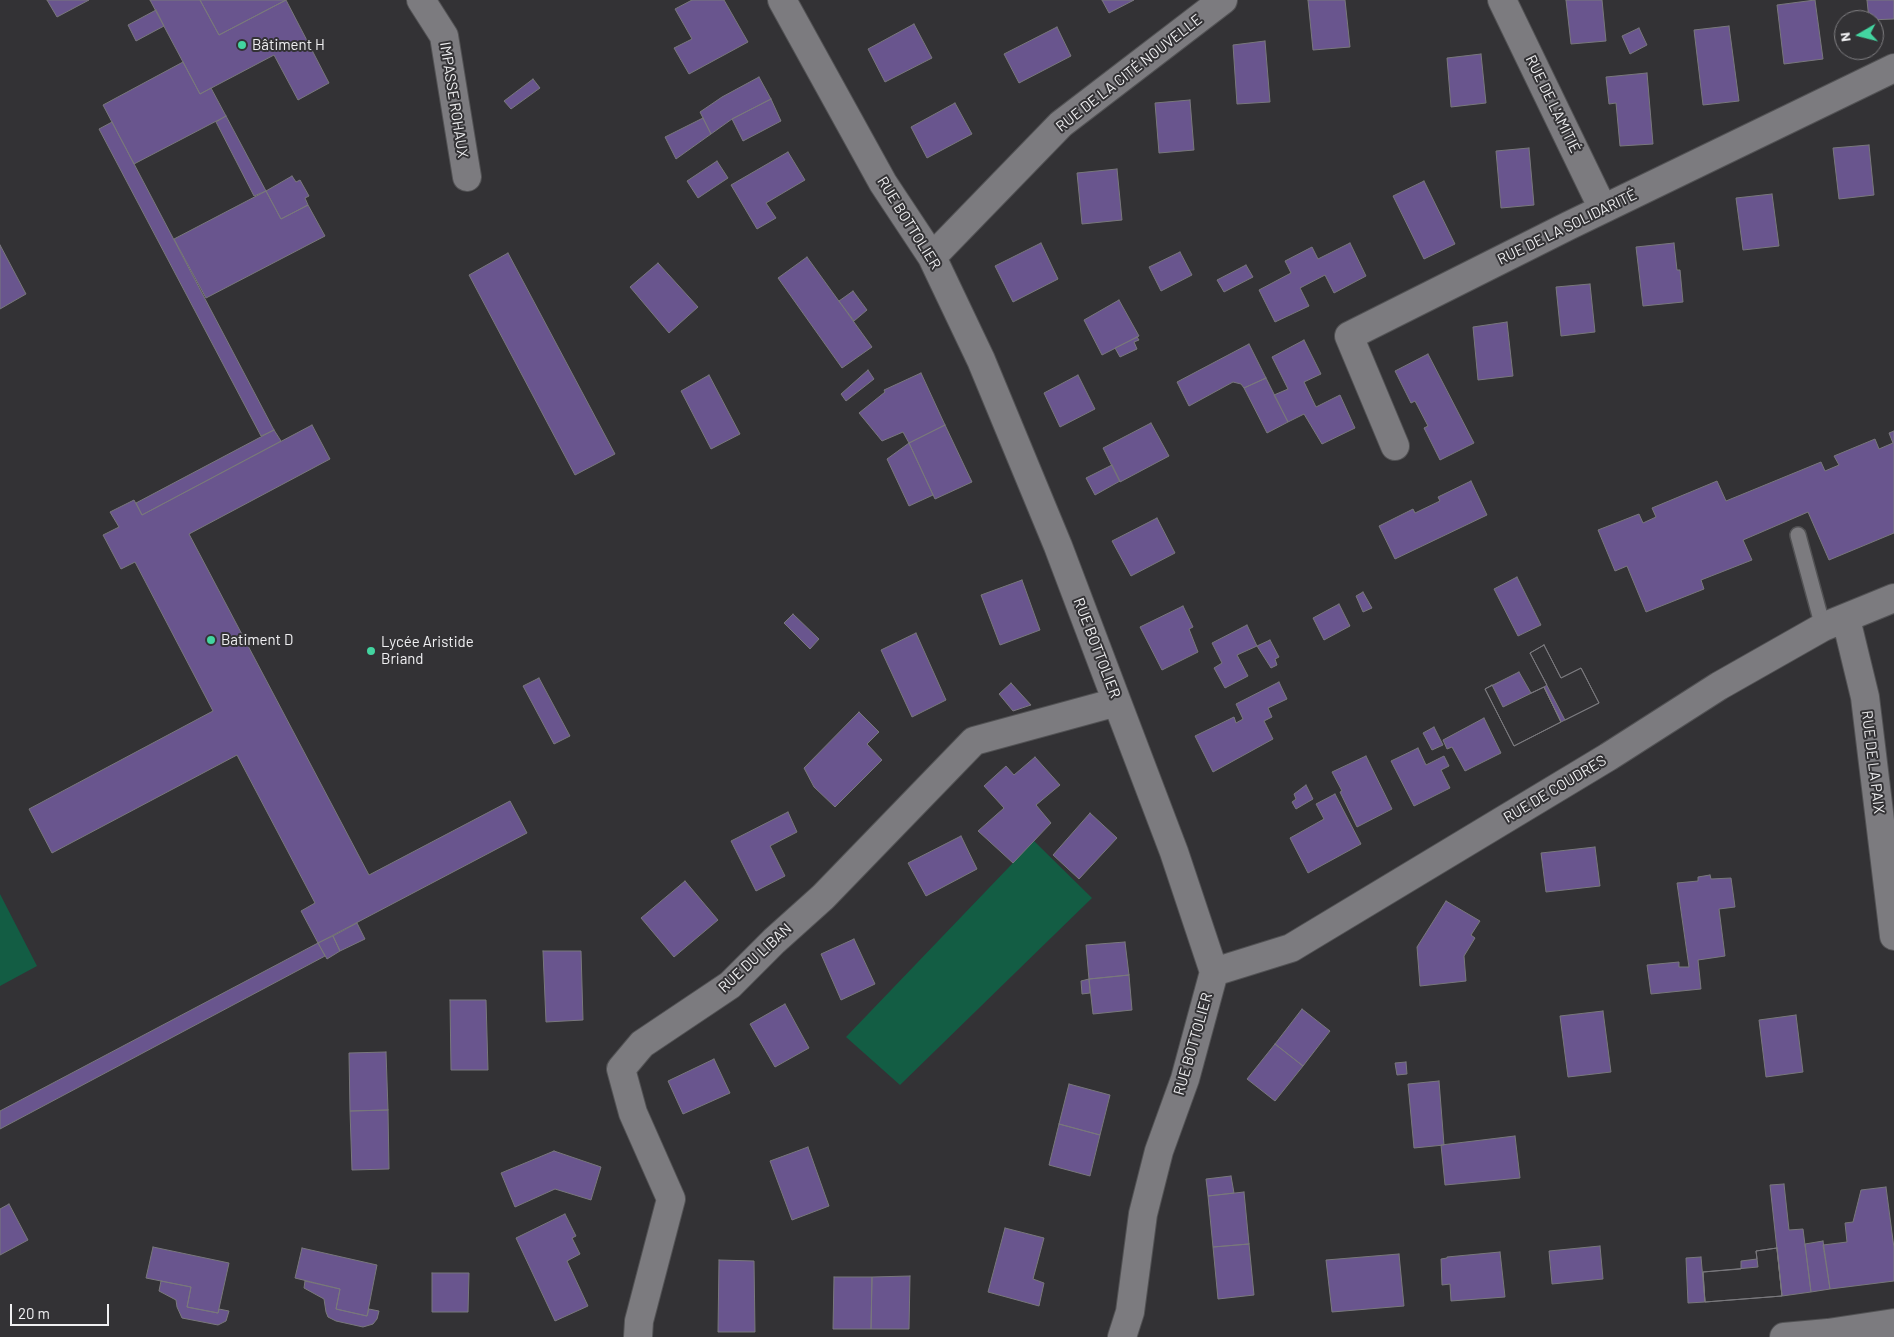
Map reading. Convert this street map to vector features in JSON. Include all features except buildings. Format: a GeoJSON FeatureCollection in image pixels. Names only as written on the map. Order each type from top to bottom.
{"type":"FeatureCollection","features":[{"type":"Feature","properties":{"kind":"street","name":"IMPASSE ROHAUX"},"geometry":{"type":"LineString","coordinates":[[421,0],[444,36],[467,177]]}},
{"type":"Feature","properties":{"kind":"street","name":"RUE BOTTOLIER"},"geometry":{"type":"LineString","coordinates":[[782,0],[883,183],[932,257],[981,360],[1058,546],[1174,852],[1214,972],[1185,1079],[1159,1151],[1144,1214],[1130,1312],[1122,1337]]}},
{"type":"Feature","properties":{"kind":"street","name":"RUE DE LA CITÉ NOUVELLE"},"geometry":{"type":"LineString","coordinates":[[932,257],[1061,124],[1223,0]]}},
{"type":"Feature","properties":{"kind":"street","name":"RUE DE L'AMITIÉ"},"geometry":{"type":"LineString","coordinates":[[1502,0],[1603,209]]}},
{"type":"Feature","properties":{"kind":"street","name":"RUE DE LA SOLIDARITÉ"},"geometry":{"type":"LineString","coordinates":[[1395,446],[1349,336],[1603,209],[1894,68]]}},
{"type":"Feature","properties":{"kind":"street","name":"RUE DE COUDRES"},"geometry":{"type":"LineString","coordinates":[[1214,972],[1291,948],[1592,766],[1718,686],[1834,623],[1894,598]]}},
{"type":"Feature","properties":{"kind":"street","name":"RUE DE LA PAIX"},"geometry":{"type":"LineString","coordinates":[[1834,623],[1865,697],[1894,936]]}},
{"type":"Feature","properties":{"kind":"street","name":"RUE DU LIBAN"},"geometry":{"type":"LineString","coordinates":[[638,1337],[639,1321],[672,1199],[633,1114],[621,1069],[642,1044],[730,985],[774,940],[823,897],[974,741],[1117,702]]}},
{"type":"Feature","properties":{"kind":"street"},"geometry":{"type":"LineString","coordinates":[[1784,1337],[1828,1333],[1894,1323]]}},
{"type":"Feature","properties":{"kind":"lane"},"geometry":{"type":"LineString","coordinates":[[1798,536],[1834,623]]}},
{"type":"Feature","properties":{"kind":"green space"},"geometry":{"type":"Polygon","coordinates":[[[1034,841],[1092,898],[900,1085],[846,1037],[1034,841]]]}},
{"type":"Feature","properties":{"kind":"green space"},"geometry":{"type":"Polygon","coordinates":[[[0,894],[37,966],[0,986],[0,894]]]}},
{"type":"Feature","properties":{"kind":"place","name":"Bâtiment H"},"geometry":{"type":"Point","coordinates":[242,45]}},
{"type":"Feature","properties":{"kind":"place","name":"Batiment D"},"geometry":{"type":"Point","coordinates":[211,640]}},
{"type":"Feature","properties":{"kind":"place","name":"Lycée Aristide Briand"},"geometry":{"type":"Point","coordinates":[371,651]}}]}
